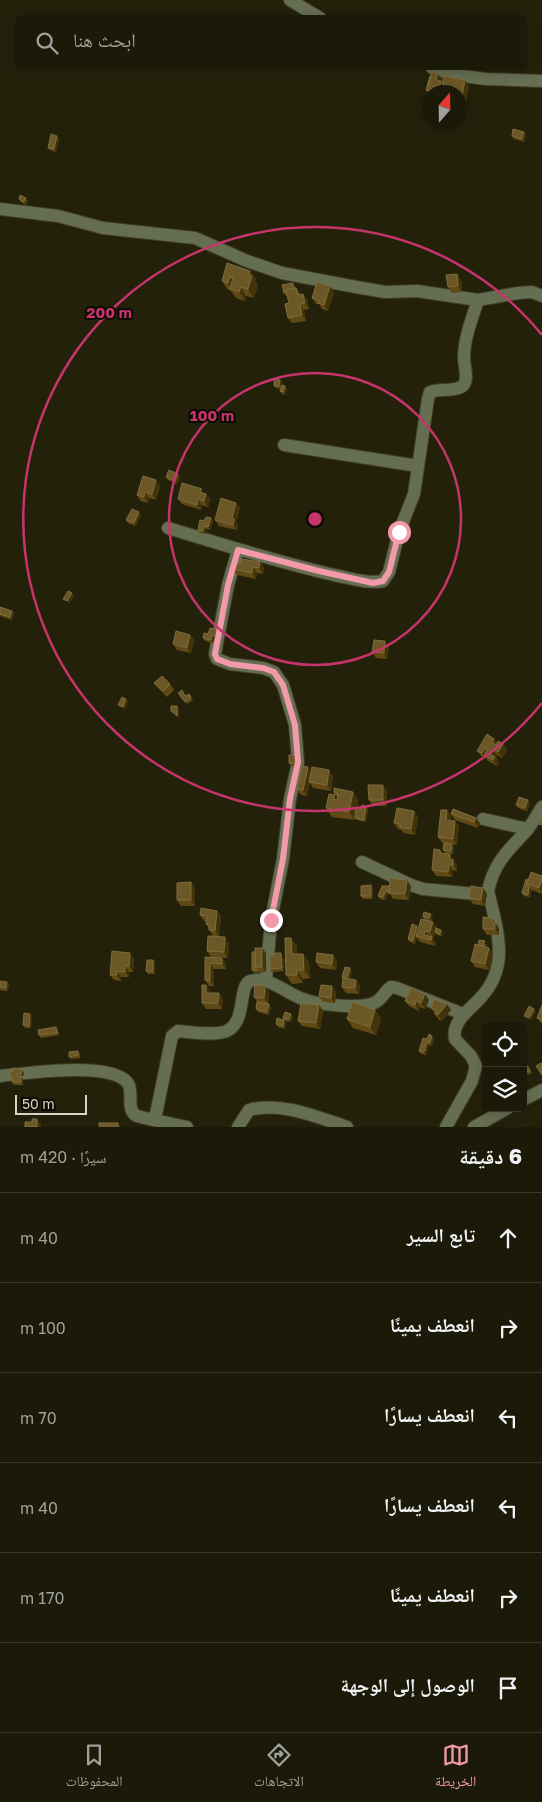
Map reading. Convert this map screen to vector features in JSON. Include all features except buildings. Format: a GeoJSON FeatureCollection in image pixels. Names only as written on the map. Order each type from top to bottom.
{"type":"FeatureCollection","features":[{"type":"Feature","properties":{"kind":"street"},"geometry":{"type":"LineString","coordinates":[[290,0],[315,15]]}},
{"type":"Feature","properties":{"kind":"street"},"geometry":{"type":"LineString","coordinates":[[439,70],[455,75],[478,78],[542,81]]}},
{"type":"Feature","properties":{"kind":"street"},"geometry":{"type":"LineString","coordinates":[[0,209],[58,216],[104,228],[195,238],[247,261],[282,273],[356,288],[385,292],[417,291],[478,300],[532,292],[542,296]]}},
{"type":"Feature","properties":{"kind":"street"},"geometry":{"type":"LineString","coordinates":[[168,528],[238,550],[319,571],[373,583],[383,581],[389,572],[399,532],[414,494],[422,429],[430,392],[436,389],[460,388],[464,385],[466,378],[464,357],[467,336],[478,300]]}},
{"type":"Feature","properties":{"kind":"street"},"geometry":{"type":"LineString","coordinates":[[284,445],[418,466]]}},
{"type":"Feature","properties":{"kind":"street"},"geometry":{"type":"LineString","coordinates":[[238,550],[228,585],[215,654],[217,659],[230,664],[263,668],[274,672],[283,685],[295,725],[298,750],[298,762],[290,799],[283,859],[271,920],[266,981]]}},
{"type":"Feature","properties":{"kind":"street"},"geometry":{"type":"LineString","coordinates":[[446,1127],[472,1081],[475,1072],[474,1061],[457,1042],[454,1030],[463,1014],[487,990],[498,964],[498,943],[488,891],[490,882],[500,860],[528,828],[542,807]]}},
{"type":"Feature","properties":{"kind":"street"},"geometry":{"type":"LineString","coordinates":[[483,819],[528,828]]}},
{"type":"Feature","properties":{"kind":"street"},"geometry":{"type":"LineString","coordinates":[[362,862],[411,886],[489,895]]}},
{"type":"Feature","properties":{"kind":"street"},"geometry":{"type":"LineString","coordinates":[[155,1119],[174,1033],[178,1031],[220,1033],[227,1031],[240,1015],[243,990],[250,981],[266,981],[300,999],[346,1005],[373,1004],[379,1001],[391,987],[463,1014]]}},
{"type":"Feature","properties":{"kind":"street"},"geometry":{"type":"LineString","coordinates":[[0,1076],[76,1069],[118,1077],[125,1080],[128,1085],[132,1096],[133,1114],[140,1118],[155,1119],[187,1127]]}},
{"type":"Feature","properties":{"kind":"street"},"geometry":{"type":"LineString","coordinates":[[527,1098],[542,1090]]}},
{"type":"Feature","properties":{"kind":"street"},"geometry":{"type":"LineString","coordinates":[[238,1127],[249,1110],[263,1108],[306,1113],[347,1127]]}},
{"type":"Feature","properties":{"kind":"street"},"geometry":{"type":"LineString","coordinates":[[474,1127],[501,1112]]}},
{"type":"Feature","properties":{"kind":"route"},"geometry":{"type":"LineString","coordinates":[[271,920],[283,859],[290,799],[298,762],[298,750],[295,725],[283,685],[274,672],[263,668],[230,664],[217,659],[215,654],[228,585],[238,550],[373,583],[383,581],[389,572],[399,532]]}}]}
